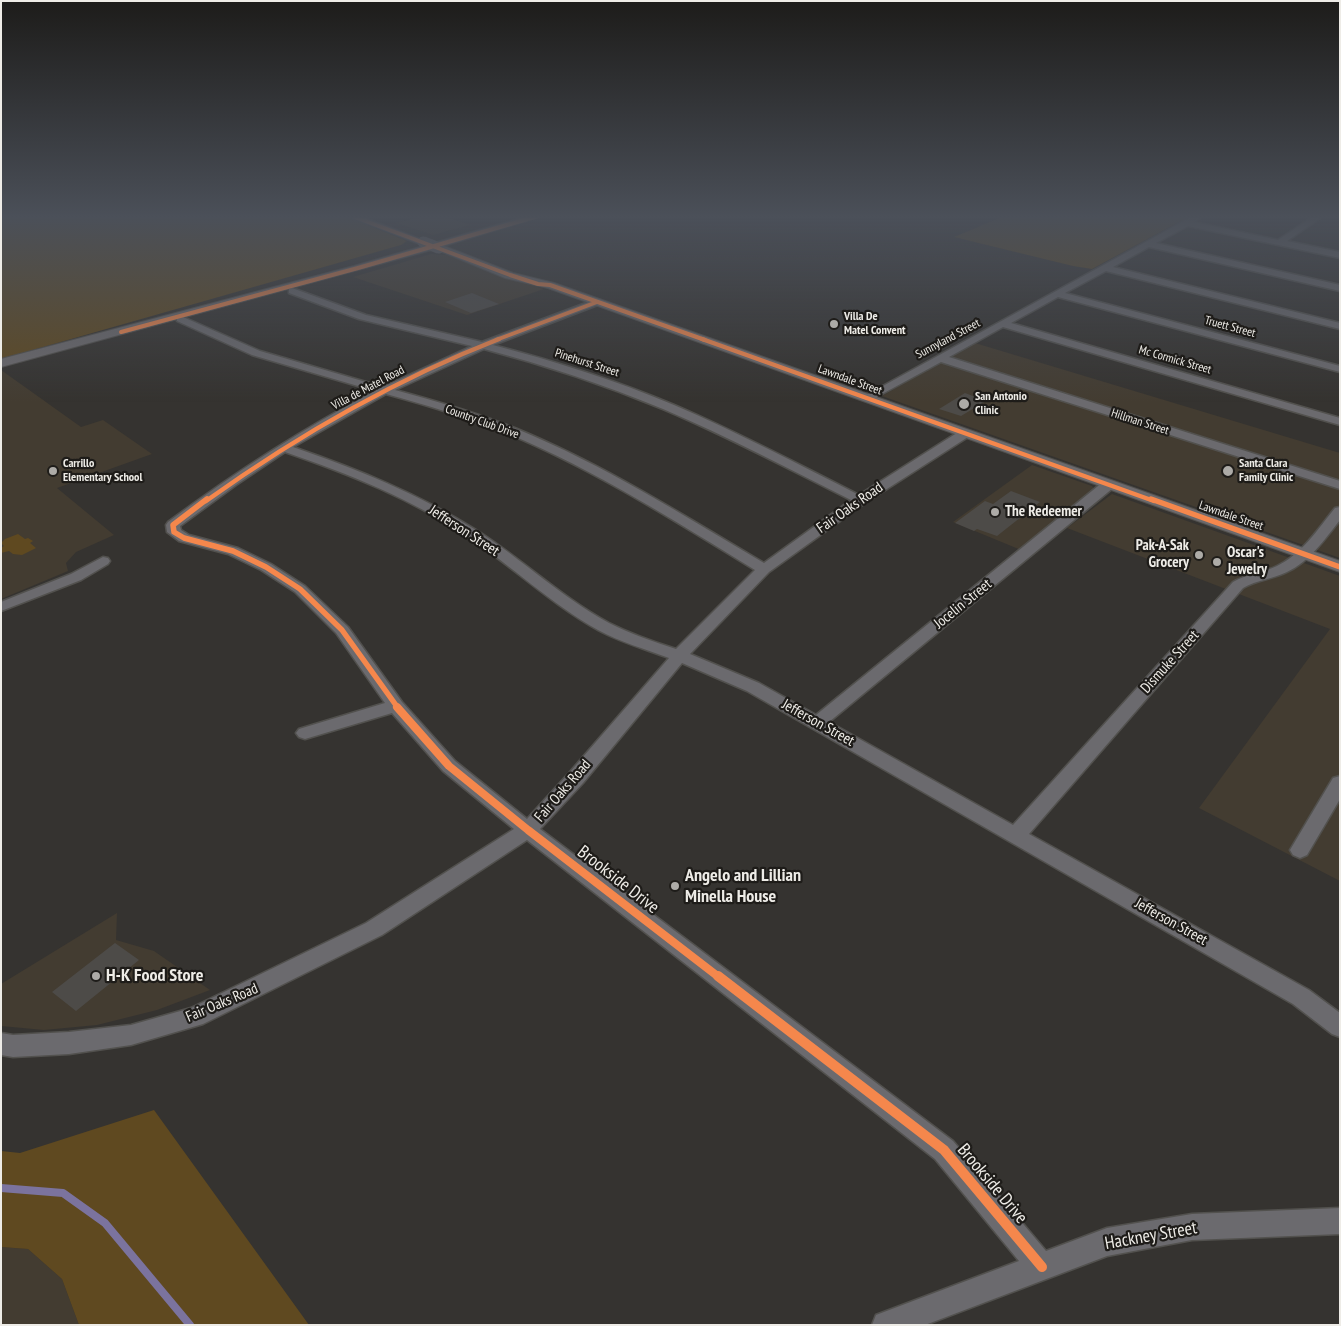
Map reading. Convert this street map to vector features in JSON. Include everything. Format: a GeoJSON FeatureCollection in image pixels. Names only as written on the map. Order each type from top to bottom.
{"type":"FeatureCollection","features":[{"type":"Feature","properties":{"kind":"main road"},"geometry":{"type":"LineString","coordinates":[[121,329],[187,305],[298,278]]}},
{"type":"Feature","properties":{"kind":"main road"},"geometry":{"type":"LineString","coordinates":[[1,362],[304,278]]}},
{"type":"Feature","properties":{"kind":"main road"},"geometry":{"type":"LineString","coordinates":[[121,329],[320,278]]}},
{"type":"Feature","properties":{"kind":"main road"},"geometry":{"type":"LineString","coordinates":[[121,329],[180,319],[292,291],[332,278]]}},
{"type":"Feature","properties":{"kind":"main road","name":"Lawndale Street"},"geometry":{"type":"LineString","coordinates":[[527,278],[538,284],[550,285],[1340,567]]}},
{"type":"Feature","properties":{"kind":"street","name":"Sunnyland Street"},"geometry":{"type":"LineString","coordinates":[[867,398],[1087,278]]}},
{"type":"Feature","properties":{"kind":"street"},"geometry":{"type":"LineString","coordinates":[[1146,278],[1340,326]]}},
{"type":"Feature","properties":{"kind":"street"},"geometry":{"type":"LineString","coordinates":[[1296,278],[1340,288]]}},
{"type":"Feature","properties":{"kind":"street","name":"Pinehurst Street"},"geometry":{"type":"LineString","coordinates":[[292,291],[366,318],[483,346],[603,382],[647,398],[712,427],[860,500]]}},
{"type":"Feature","properties":{"kind":"street","name":"Truett Street"},"geometry":{"type":"LineString","coordinates":[[1056,294],[1340,369]]}},
{"type":"Feature","properties":{"kind":"street","name":"Villa de Matel Road"},"geometry":{"type":"LineString","coordinates":[[174,532],[172,525],[284,448],[384,390],[483,346],[597,302]]}},
{"type":"Feature","properties":{"kind":"street","name":"Country Club Drive"},"geometry":{"type":"LineString","coordinates":[[180,319],[255,353],[475,417],[556,451],[632,492],[764,569]]}},
{"type":"Feature","properties":{"kind":"street","name":"Mc Cormick Street"},"geometry":{"type":"LineString","coordinates":[[1003,324],[1340,422]]}},
{"type":"Feature","properties":{"kind":"street","name":"Hillman Street"},"geometry":{"type":"LineString","coordinates":[[940,358],[1340,485]]}},
{"type":"Feature","properties":{"kind":"street","name":"Fair Oaks Road"},"geometry":{"type":"LineString","coordinates":[[1,1044],[13,1046],[96,1040],[130,1035],[195,1016],[253,990],[374,929],[528,830],[679,656],[764,569],[860,500],[964,434]]}},
{"type":"Feature","properties":{"kind":"street","name":"Jefferson Street"},"geometry":{"type":"LineString","coordinates":[[284,448],[368,477],[420,503],[473,534],[557,596],[603,626],[638,642],[679,656],[754,687],[1301,997],[1340,1027]]}},
{"type":"Feature","properties":{"kind":"street","name":"Jocelin Street"},"geometry":{"type":"LineString","coordinates":[[818,722],[1108,485]]}},
{"type":"Feature","properties":{"kind":"street","name":"Dismuke Street"},"geometry":{"type":"LineString","coordinates":[[1016,835],[1238,586],[1250,578],[1284,568],[1303,554],[1340,511]]}},
{"type":"Feature","properties":{"kind":"street","name":"Brookside Drive"},"geometry":{"type":"LineString","coordinates":[[174,532],[184,538],[233,551],[266,567],[300,589],[342,630],[396,706],[449,766],[528,830],[944,1150],[1042,1267]]}},
{"type":"Feature","properties":{"kind":"street"},"geometry":{"type":"LineString","coordinates":[[1,607],[76,577],[103,562]]}},
{"type":"Feature","properties":{"kind":"street"},"geometry":{"type":"LineString","coordinates":[[305,733],[396,706]]}},
{"type":"Feature","properties":{"kind":"street"},"geometry":{"type":"LineString","coordinates":[[1300,850],[1340,783]]}},
{"type":"Feature","properties":{"kind":"street","name":"Hackney Street"},"geometry":{"type":"LineString","coordinates":[[886,1325],[1107,1242],[1192,1227],[1340,1221]]}},
{"type":"Feature","properties":{"kind":"shaded area"},"geometry":{"type":"Polygon","coordinates":[[[1,278],[286,278],[1,359],[1,278]]]}},
{"type":"Feature","properties":{"kind":"shaded area"},"geometry":{"type":"Polygon","coordinates":[[[356,278],[512,278],[544,289],[467,315],[356,278]]]}},
{"type":"Feature","properties":{"kind":"shaded area"},"geometry":{"type":"Polygon","coordinates":[[[975,343],[1340,453],[1340,558],[882,396],[939,363],[945,362],[1057,392],[951,358],[975,343]]]}},
{"type":"Feature","properties":{"kind":"shaded area","name":"Carrillo Elementary School"},"geometry":{"type":"Polygon","coordinates":[[[1,370],[81,427],[103,420],[152,454],[57,488],[114,535],[76,552],[66,563],[68,571],[1,599],[1,370]]]}},
{"type":"Feature","properties":{"kind":"shaded area"},"geometry":{"type":"Polygon","coordinates":[[[1032,465],[1092,486],[1095,490],[1021,550],[953,522],[1032,465]]]}},
{"type":"Feature","properties":{"kind":"shaded area"},"geometry":{"type":"Polygon","coordinates":[[[1112,494],[1340,576],[1340,881],[1199,808],[1330,629],[1067,528],[1112,494]]]}},
{"type":"Feature","properties":{"kind":"shaded area"},"geometry":{"type":"Polygon","coordinates":[[[18,534],[25,539],[28,538],[33,541],[30,543],[36,548],[22,555],[13,554],[9,551],[1,553],[1,548],[4,546],[1,543],[5,539],[18,534]]]}},
{"type":"Feature","properties":{"kind":"shaded area"},"geometry":{"type":"Polygon","coordinates":[[[117,913],[116,940],[154,951],[210,990],[157,1010],[97,1025],[44,1030],[1,1026],[1,984],[117,913]]]}},
{"type":"Feature","properties":{"kind":"shaded area"},"geometry":{"type":"Polygon","coordinates":[[[154,1110],[309,1325],[79,1325],[62,1279],[28,1249],[1,1247],[1,1151],[20,1153],[154,1110]]]}},
{"type":"Feature","properties":{"kind":"shaded area"},"geometry":{"type":"Polygon","coordinates":[[[1,1247],[28,1249],[62,1279],[79,1325],[1,1325],[1,1247]]]}},
{"type":"Feature","properties":{"kind":"building"},"geometry":{"type":"Polygon","coordinates":[[[472,293],[499,304],[471,313],[445,302],[472,293]]]}},
{"type":"Feature","properties":{"kind":"building","name":"San Antonio Clinic"},"geometry":{"type":"Polygon","coordinates":[[[965,393],[986,401],[961,416],[939,409],[965,393]]]}},
{"type":"Feature","properties":{"kind":"building","name":"The Redeemer"},"geometry":{"type":"Polygon","coordinates":[[[1011,491],[1040,502],[997,536],[977,529],[974,531],[955,523],[985,501],[993,504],[1011,491]]]}},
{"type":"Feature","properties":{"kind":"building","name":"H-K Food Store"},"geometry":{"type":"Polygon","coordinates":[[[115,943],[139,960],[76,1011],[52,992],[115,943]]]}},
{"type":"Feature","properties":{"kind":"waterway"},"geometry":{"type":"LineString","coordinates":[[1,1188],[63,1193],[105,1223],[190,1325]]}},
{"type":"Feature","properties":{"kind":"cycle path"},"geometry":{"type":"LineString","coordinates":[[121,332],[321,278]]}},
{"type":"Feature","properties":{"kind":"cycle path"},"geometry":{"type":"LineString","coordinates":[[519,278],[538,284],[550,285],[1340,567]]}},
{"type":"Feature","properties":{"kind":"cycle path"},"geometry":{"type":"LineString","coordinates":[[597,302],[445,361],[359,404],[294,441],[232,482],[173,525],[174,532],[184,538],[233,551],[266,567],[300,589],[342,630],[396,706],[449,766],[528,830],[944,1150],[1042,1267]]}},
{"type":"Feature","properties":{"kind":"place","name":"Villa De Matel Convent"},"geometry":{"type":"Point","coordinates":[834,324]}},
{"type":"Feature","properties":{"kind":"place","name":"San Antonio Clinic"},"geometry":{"type":"Point","coordinates":[964,404]}},
{"type":"Feature","properties":{"kind":"place","name":"Carrillo Elementary School"},"geometry":{"type":"Point","coordinates":[53,471]}},
{"type":"Feature","properties":{"kind":"place","name":"Santa Clara Family Clinic"},"geometry":{"type":"Point","coordinates":[1228,471]}},
{"type":"Feature","properties":{"kind":"place","name":"The Redeemer"},"geometry":{"type":"Point","coordinates":[995,512]}},
{"type":"Feature","properties":{"kind":"place","name":"Pak-A-Sak Grocery"},"geometry":{"type":"Point","coordinates":[1199,555]}},
{"type":"Feature","properties":{"kind":"place","name":"Oscar's Jewelry"},"geometry":{"type":"Point","coordinates":[1217,562]}},
{"type":"Feature","properties":{"kind":"place","name":"Angelo and Lillian Minella House"},"geometry":{"type":"Point","coordinates":[675,886]}},
{"type":"Feature","properties":{"kind":"place","name":"H-K Food Store"},"geometry":{"type":"Point","coordinates":[96,976]}}]}
